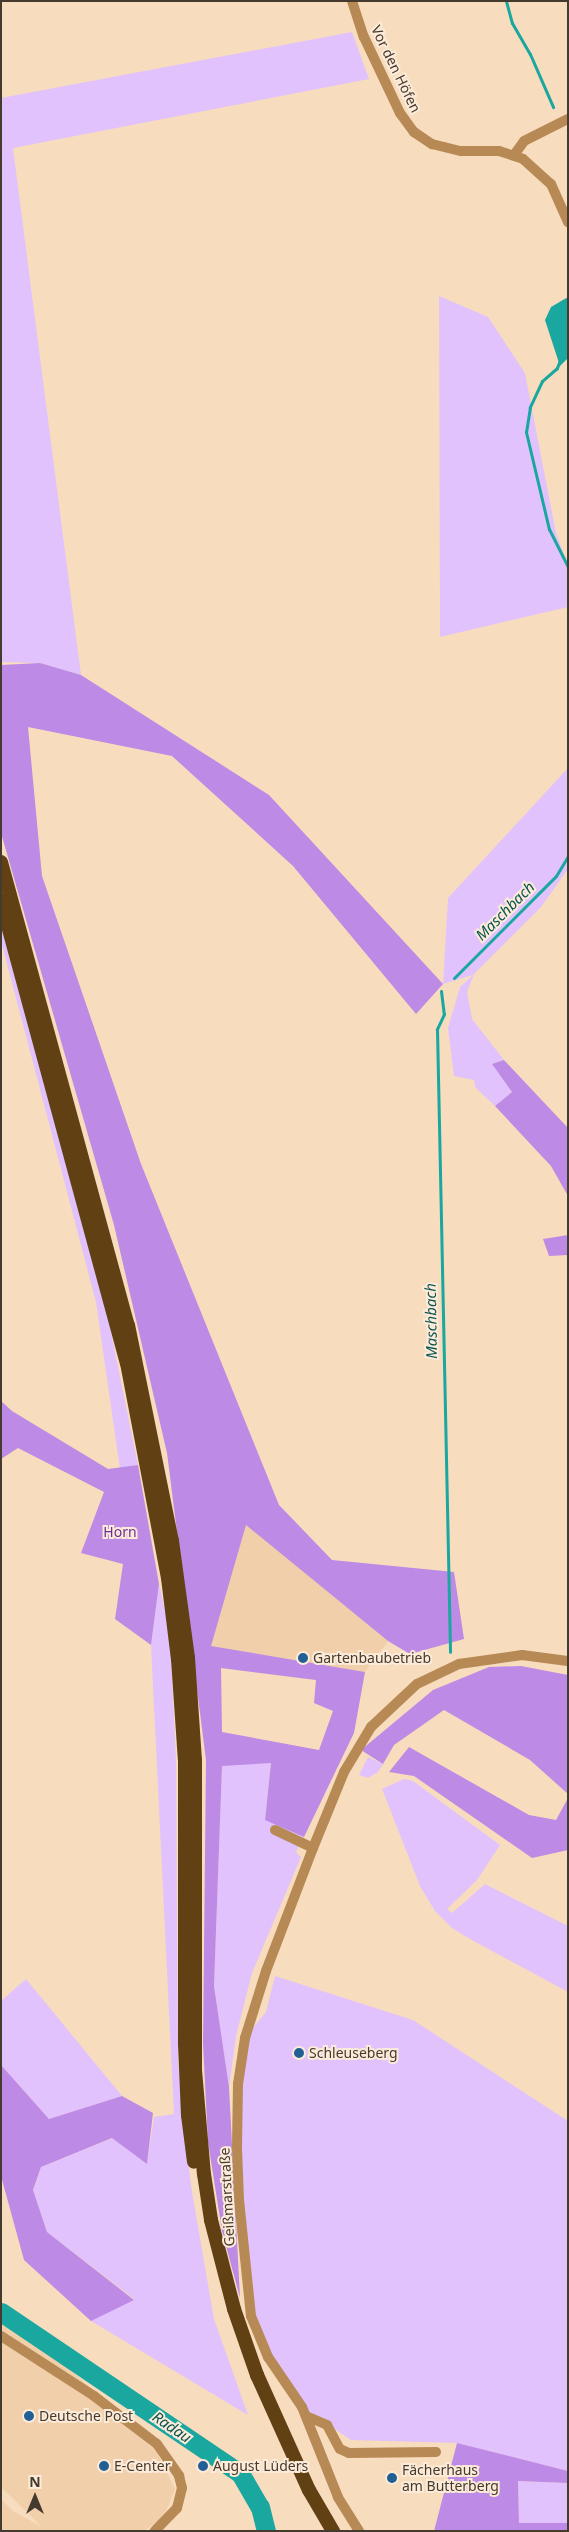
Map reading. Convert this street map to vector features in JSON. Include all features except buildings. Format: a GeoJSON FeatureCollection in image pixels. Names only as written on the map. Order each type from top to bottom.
{"type":"FeatureCollection","features":[{"type":"Feature","properties":{"kind":"highway"},"geometry":{"type":"LineString","coordinates":[[1,862],[109,1250],[142,1387],[182,1604],[192,1822],[195,2070],[204,2174],[225,2278],[254,2376],[294,2475],[309,2490],[333,2531]]}},
{"type":"Feature","properties":{"kind":"highway"},"geometry":{"type":"LineString","coordinates":[[1,900],[84,1199],[138,1415],[168,1578],[190,1761]]}},
{"type":"Feature","properties":{"kind":"street","name":"Vor den Höfen"},"geometry":{"type":"LineString","coordinates":[[352,1],[364,37],[400,113],[414,132],[432,144],[460,152],[484,150],[514,155]]}},
{"type":"Feature","properties":{"kind":"street"},"geometry":{"type":"LineString","coordinates":[[568,120],[524,141],[514,155],[537,168],[551,184],[568,222]]}},
{"type":"Feature","properties":{"kind":"street","name":"Geißmarstraße"},"geometry":{"type":"LineString","coordinates":[[358,2531],[338,2497],[306,2416],[268,2357],[251,2316],[239,2200],[237,2147],[238,2084],[245,2038],[266,1971],[313,1848],[344,1772],[371,1727],[417,1684],[460,1664],[482,1659],[522,1655],[568,1661]]}},
{"type":"Feature","properties":{"kind":"street"},"geometry":{"type":"LineString","coordinates":[[275,1830],[313,1848]]}},
{"type":"Feature","properties":{"kind":"street"},"geometry":{"type":"LineString","coordinates":[[1,2336],[94,2396],[156,2444],[179,2476],[182,2488],[177,2508],[155,2531]]}},
{"type":"Feature","properties":{"kind":"street"},"geometry":{"type":"LineString","coordinates":[[306,2416],[327,2425],[340,2448],[349,2453],[436,2452]]}},
{"type":"Feature","properties":{"kind":"shaded area"},"geometry":{"type":"Polygon","coordinates":[[[352,32],[369,79],[13,148],[81,675],[40,663],[1,662],[1,98],[352,32]]]}},
{"type":"Feature","properties":{"kind":"shaded area"},"geometry":{"type":"Polygon","coordinates":[[[439,296],[488,317],[525,373],[556,533],[568,566],[568,607],[440,637],[439,296]]]}},
{"type":"Feature","properties":{"kind":"shaded area"},"geometry":{"type":"Polygon","coordinates":[[[568,768],[568,869],[541,907],[474,974],[467,992],[472,1019],[504,1060],[492,1064],[512,1092],[495,1106],[475,1087],[474,1080],[454,1076],[448,1028],[460,987],[473,975],[443,984],[448,898],[568,768]]]}},
{"type":"Feature","properties":{"kind":"shaded area"},"geometry":{"type":"Polygon","coordinates":[[[1,926],[104,1298],[138,1465],[120,1469],[96,1302],[1,941],[1,926]]]}},
{"type":"Feature","properties":{"kind":"shaded area"},"geometry":{"type":"Polygon","coordinates":[[[246,1524],[388,1641],[365,1672],[210,1646],[246,1524]]]}},
{"type":"Feature","properties":{"kind":"shaded area"},"geometry":{"type":"Polygon","coordinates":[[[159,1584],[170,1633],[176,1760],[178,2062],[191,2186],[214,2319],[248,2415],[91,2321],[134,2299],[47,2232],[33,2191],[41,2167],[113,2138],[147,2164],[154,2117],[174,2114],[151,1645],[159,1584]]]}},
{"type":"Feature","properties":{"kind":"shaded area"},"geometry":{"type":"Polygon","coordinates":[[[368,1757],[383,1764],[378,1772],[368,1778],[359,1775],[368,1757]]]}},
{"type":"Feature","properties":{"kind":"shaded area"},"geometry":{"type":"Polygon","coordinates":[[[271,1763],[265,1819],[304,1837],[296,1852],[301,1857],[252,1973],[236,2036],[229,2087],[214,1986],[222,1765],[271,1763]]]}},
{"type":"Feature","properties":{"kind":"shaded area"},"geometry":{"type":"Polygon","coordinates":[[[404,1779],[413,1781],[500,1845],[477,1880],[447,1909],[452,1913],[485,1884],[568,1926],[568,1992],[470,1939],[452,1928],[435,1911],[420,1886],[382,1789],[404,1779]]]}},
{"type":"Feature","properties":{"kind":"shaded area"},"geometry":{"type":"Polygon","coordinates":[[[275,1976],[413,2020],[568,2121],[568,2471],[457,2443],[351,2440],[302,2407],[258,2337],[237,2147],[245,2038],[266,2012],[275,1976]]]}},
{"type":"Feature","properties":{"kind":"shaded area"},"geometry":{"type":"Polygon","coordinates":[[[26,1979],[122,2096],[49,2119],[1,2065],[1,2001],[26,1979]]]}},
{"type":"Feature","properties":{"kind":"shaded area"},"geometry":{"type":"Polygon","coordinates":[[[1,2320],[67,2366],[157,2452],[175,2489],[163,2519],[143,2531],[1,2531],[1,2499],[13,2511],[42,2527],[1,2487],[1,2320]]]}},
{"type":"Feature","properties":{"kind":"shaded area"},"geometry":{"type":"Polygon","coordinates":[[[518,2481],[568,2483],[568,2523],[519,2523],[518,2481]]]}},
{"type":"Feature","properties":{"kind":"green space"},"geometry":{"type":"Polygon","coordinates":[[[40,663],[81,675],[269,795],[443,984],[416,1014],[293,866],[172,756],[28,727],[42,876],[141,1164],[279,1505],[332,1560],[454,1572],[464,1639],[410,1654],[388,1641],[246,1525],[211,1646],[365,1672],[354,1733],[304,1837],[265,1820],[271,1763],[222,1766],[214,1986],[229,2087],[240,2298],[222,2231],[208,2142],[203,2044],[206,1760],[167,1453],[114,1225],[1,833],[1,665],[40,663]],[[221,1668],[222,1732],[319,1750],[333,1711],[314,1703],[316,1680],[221,1668]]]}},
{"type":"Feature","properties":{"kind":"green space"},"geometry":{"type":"Polygon","coordinates":[[[504,1060],[568,1128],[568,1196],[551,1166],[495,1106],[512,1092],[492,1064],[504,1060]]]}},
{"type":"Feature","properties":{"kind":"green space"},"geometry":{"type":"Polygon","coordinates":[[[568,1235],[568,1255],[549,1256],[543,1239],[568,1235]]]}},
{"type":"Feature","properties":{"kind":"green space","name":"Horn"},"geometry":{"type":"Polygon","coordinates":[[[1,1401],[12,1411],[108,1469],[138,1465],[159,1584],[151,1645],[115,1619],[123,1564],[81,1553],[104,1492],[18,1448],[1,1459],[1,1401]]]}},
{"type":"Feature","properties":{"kind":"green space"},"geometry":{"type":"Polygon","coordinates":[[[521,1666],[568,1675],[568,1794],[530,1760],[444,1710],[394,1745],[383,1764],[361,1750],[433,1690],[489,1667],[521,1666]]]}},
{"type":"Feature","properties":{"kind":"green space"},"geometry":{"type":"Polygon","coordinates":[[[409,1747],[529,1815],[556,1820],[568,1798],[568,1850],[532,1858],[414,1776],[389,1772],[409,1747]]]}},
{"type":"Feature","properties":{"kind":"green space"},"geometry":{"type":"Polygon","coordinates":[[[1,2065],[49,2119],[122,2096],[153,2113],[147,2164],[112,2138],[41,2167],[33,2190],[47,2232],[134,2300],[91,2321],[24,2260],[1,2176],[1,2065]]]}},
{"type":"Feature","properties":{"kind":"green space"},"geometry":{"type":"Polygon","coordinates":[[[457,2443],[568,2471],[568,2483],[518,2481],[519,2523],[568,2523],[568,2531],[434,2531],[457,2443]]]}},
{"type":"Feature","properties":{"kind":"water"},"geometry":{"type":"Polygon","coordinates":[[[568,297],[568,358],[560,366],[545,320],[551,307],[568,297]]]}},
{"type":"Feature","properties":{"kind":"waterway","name":"Maschbach"},"geometry":{"type":"LineString","coordinates":[[506,1],[512,23],[530,54],[553,107]]}},
{"type":"Feature","properties":{"kind":"waterway","name":"Maschbach"},"geometry":{"type":"LineString","coordinates":[[560,360],[557,368],[542,381],[530,407],[526,432],[549,529],[568,567]]}},
{"type":"Feature","properties":{"kind":"waterway","name":"Maschbach"},"geometry":{"type":"LineString","coordinates":[[454,978],[556,876],[568,856]]}},
{"type":"Feature","properties":{"kind":"waterway","name":"Maschbach"},"geometry":{"type":"LineString","coordinates":[[441,991],[444,1014],[437,1029],[450,1652]]}},
{"type":"Feature","properties":{"kind":"waterway","name":"Radau"},"geometry":{"type":"LineString","coordinates":[[1,2312],[240,2473],[260,2507],[266,2531]]}},
{"type":"Feature","properties":{"kind":"place","name":"Gartenbaubetrieb"},"geometry":{"type":"Point","coordinates":[303,1658]}},
{"type":"Feature","properties":{"kind":"place","name":"Schleuseberg"},"geometry":{"type":"Point","coordinates":[299,2053]}},
{"type":"Feature","properties":{"kind":"place","name":"Deutsche Post"},"geometry":{"type":"Point","coordinates":[29,2416]}},
{"type":"Feature","properties":{"kind":"place","name":"E-Center"},"geometry":{"type":"Point","coordinates":[104,2466]}},
{"type":"Feature","properties":{"kind":"place","name":"August Lüders"},"geometry":{"type":"Point","coordinates":[203,2466]}},
{"type":"Feature","properties":{"kind":"place","name":"Fächerhaus am Butterberg"},"geometry":{"type":"Point","coordinates":[392,2478]}}]}
